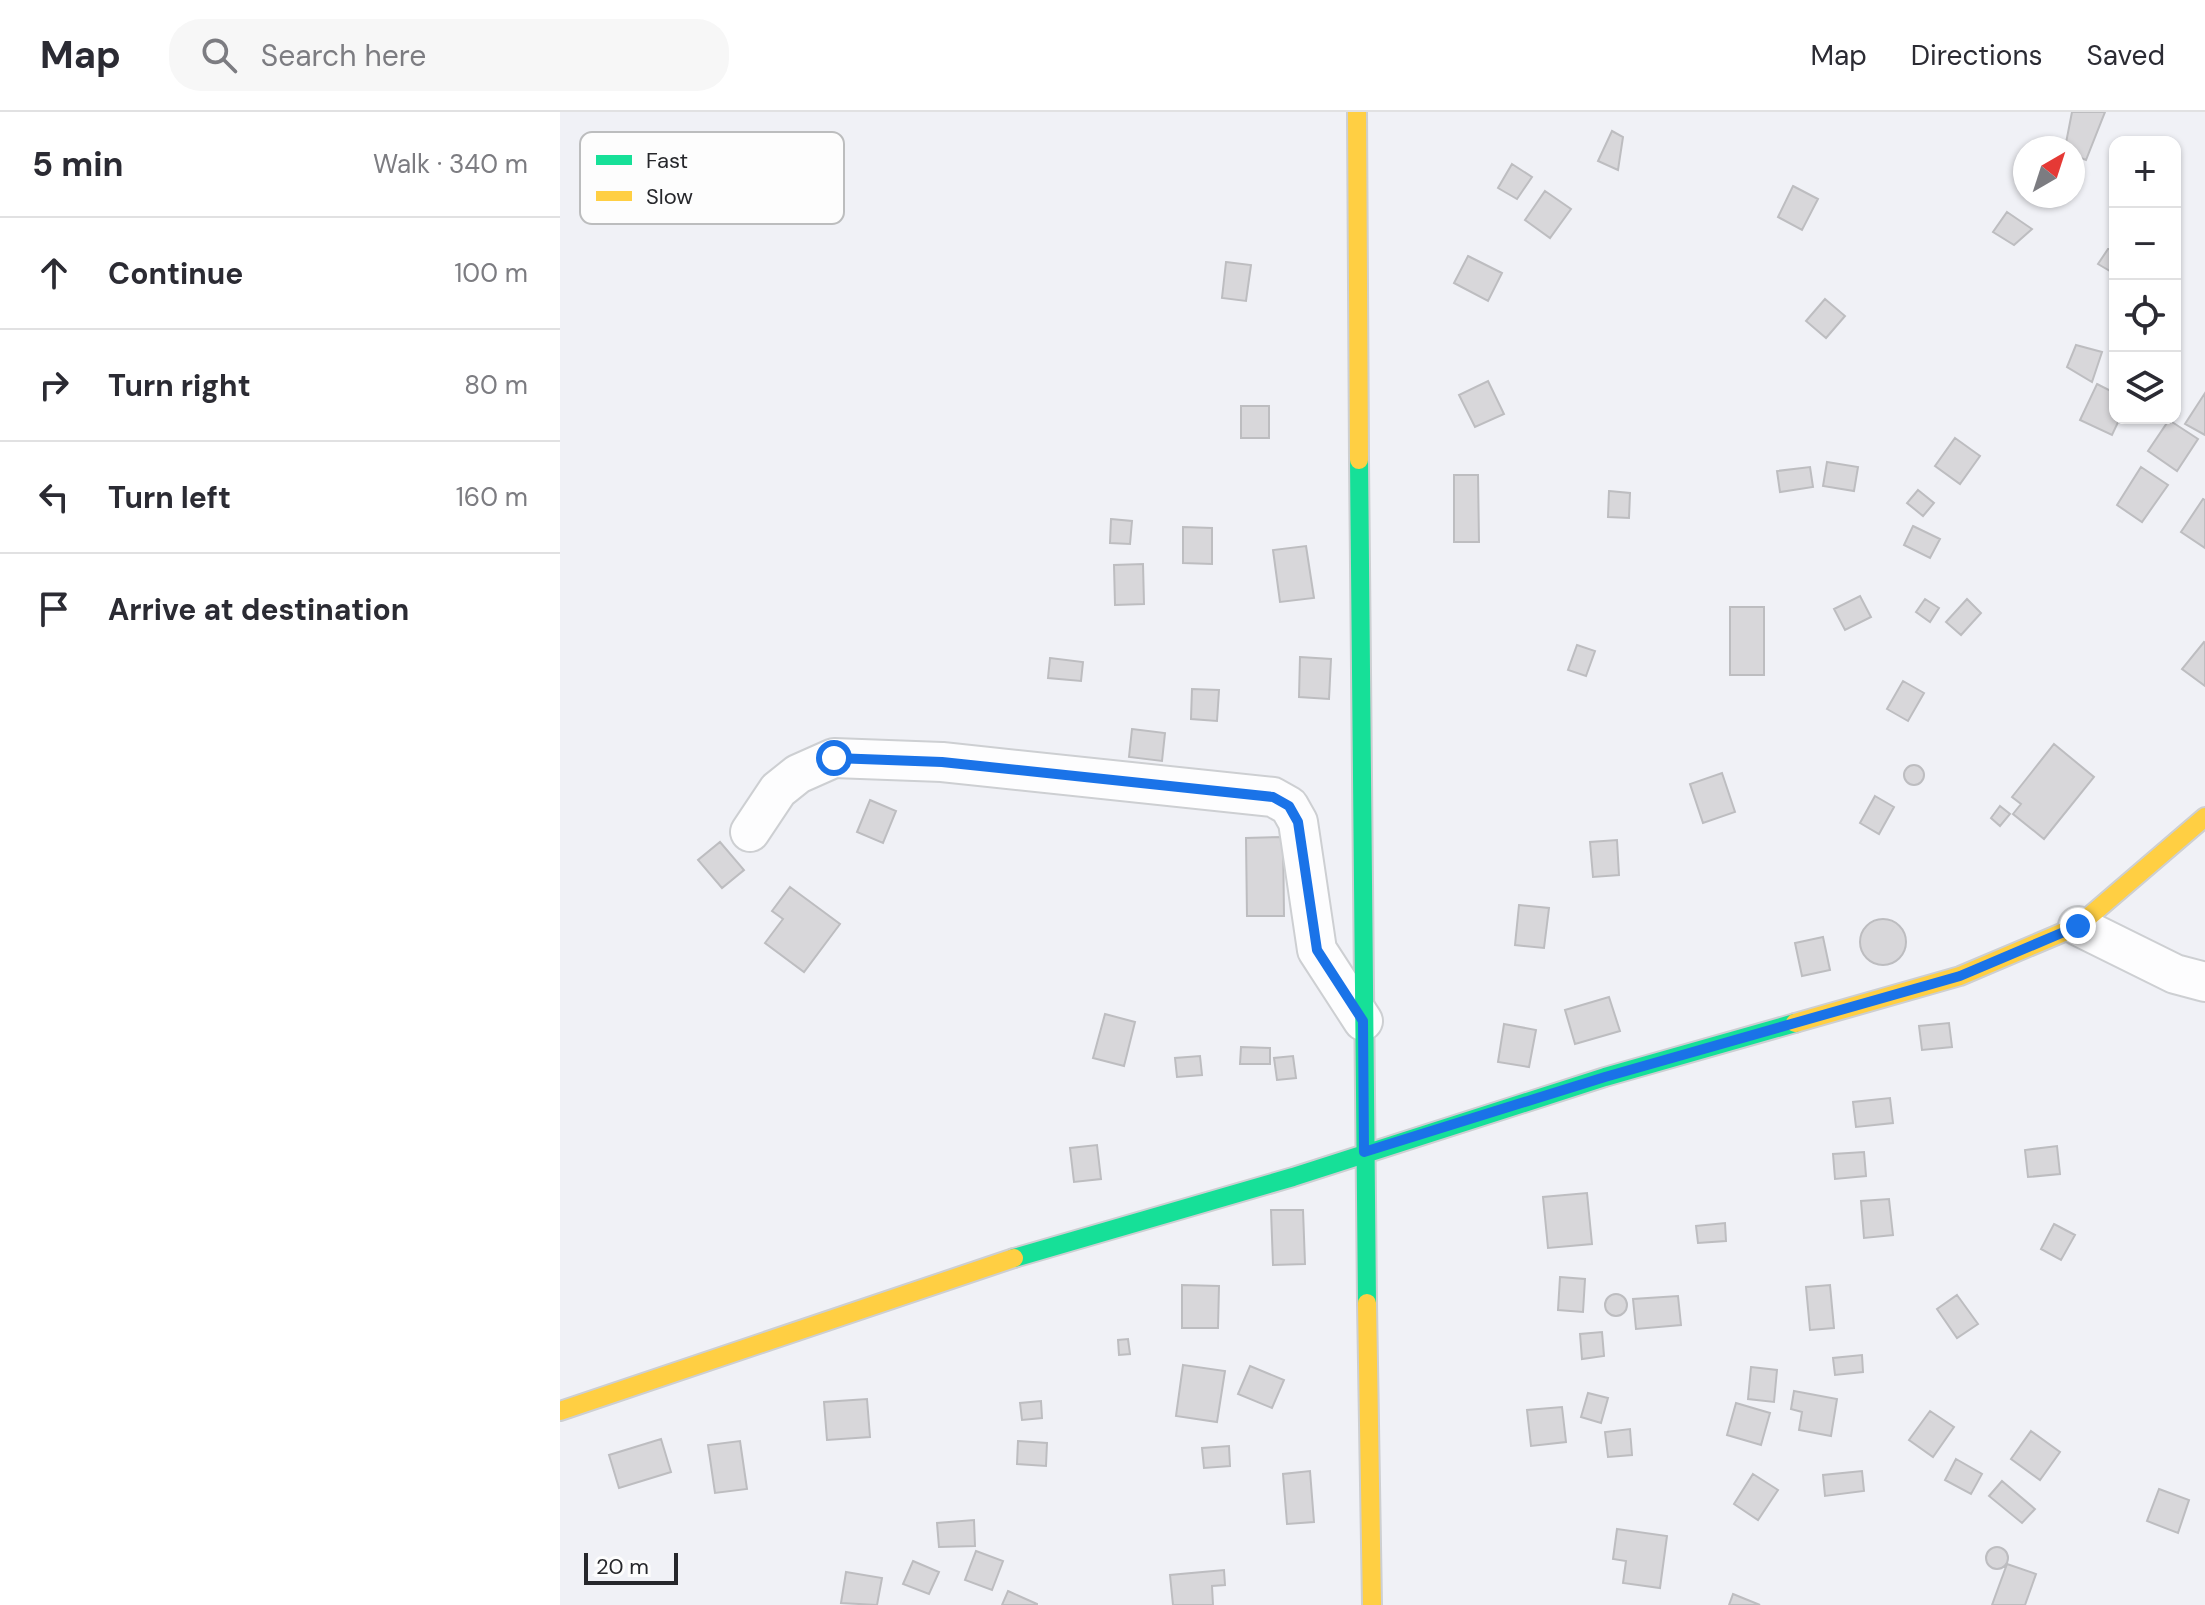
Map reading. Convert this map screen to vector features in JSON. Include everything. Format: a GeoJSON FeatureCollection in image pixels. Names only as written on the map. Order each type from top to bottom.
{"type":"FeatureCollection","features":[{"type":"Feature","properties":{"kind":"street"},"geometry":{"type":"LineString","coordinates":[[1357,112],[1364,1152],[1372,1605]]}},
{"type":"Feature","properties":{"kind":"street"},"geometry":{"type":"LineString","coordinates":[[750,832],[778,790],[798,774],[834,758],[942,762],[1273,797],[1289,806],[1298,822],[1317,950],[1363,1021]]}},
{"type":"Feature","properties":{"kind":"street"},"geometry":{"type":"LineString","coordinates":[[560,1411],[1037,1250],[1293,1177],[1677,1055],[1960,976],[2078,926],[2205,817]]}},
{"type":"Feature","properties":{"kind":"street"},"geometry":{"type":"LineString","coordinates":[[2078,926],[2175,974],[2205,982]]}},
{"type":"Feature","properties":{"kind":"building"},"geometry":{"type":"Polygon","coordinates":[[[2072,112],[2105,112],[2086,160],[2085,136],[2067,136],[2072,112]]]}},
{"type":"Feature","properties":{"kind":"building"},"geometry":{"type":"Polygon","coordinates":[[[1612,131],[1623,137],[1618,170],[1598,161],[1612,131]]]}},
{"type":"Feature","properties":{"kind":"building"},"geometry":{"type":"Polygon","coordinates":[[[1512,164],[1532,177],[1517,199],[1498,188],[1512,164]]]}},
{"type":"Feature","properties":{"kind":"building"},"geometry":{"type":"Polygon","coordinates":[[[1793,186],[1818,199],[1802,230],[1778,217],[1793,186]]]}},
{"type":"Feature","properties":{"kind":"building"},"geometry":{"type":"Polygon","coordinates":[[[1545,191],[1571,209],[1550,238],[1525,220],[1545,191]]]}},
{"type":"Feature","properties":{"kind":"building"},"geometry":{"type":"Polygon","coordinates":[[[2007,212],[2032,229],[2014,245],[1993,232],[2007,212]]]}},
{"type":"Feature","properties":{"kind":"building"},"geometry":{"type":"Polygon","coordinates":[[[2108,249],[2109,249],[2109,270],[2098,264],[2108,249]]]}},
{"type":"Feature","properties":{"kind":"building"},"geometry":{"type":"Polygon","coordinates":[[[1468,256],[1502,273],[1488,301],[1454,283],[1468,256]]]}},
{"type":"Feature","properties":{"kind":"building"},"geometry":{"type":"Polygon","coordinates":[[[1226,262],[1251,265],[1246,301],[1222,298],[1226,262]]]}},
{"type":"Feature","properties":{"kind":"building"},"geometry":{"type":"Polygon","coordinates":[[[1825,299],[1845,316],[1826,338],[1806,321],[1825,299]]]}},
{"type":"Feature","properties":{"kind":"building"},"geometry":{"type":"Polygon","coordinates":[[[2076,345],[2102,352],[2092,382],[2067,367],[2076,345]]]}},
{"type":"Feature","properties":{"kind":"building"},"geometry":{"type":"Polygon","coordinates":[[[1488,381],[1504,414],[1475,427],[1459,395],[1488,381]]]}},
{"type":"Feature","properties":{"kind":"building"},"geometry":{"type":"Polygon","coordinates":[[[2097,384],[2109,390],[2109,424],[2117,424],[2112,435],[2080,420],[2097,384]]]}},
{"type":"Feature","properties":{"kind":"building"},"geometry":{"type":"Polygon","coordinates":[[[2205,393],[2205,435],[2185,424],[2205,393]]]}},
{"type":"Feature","properties":{"kind":"building"},"geometry":{"type":"Polygon","coordinates":[[[1241,406],[1269,406],[1269,438],[1241,438],[1241,406]]]}},
{"type":"Feature","properties":{"kind":"building"},"geometry":{"type":"Polygon","coordinates":[[[2166,424],[2175,424],[2198,439],[2177,471],[2148,451],[2166,424]]]}},
{"type":"Feature","properties":{"kind":"building"},"geometry":{"type":"Polygon","coordinates":[[[1955,438],[1980,456],[1960,484],[1935,466],[1955,438]]]}},
{"type":"Feature","properties":{"kind":"building"},"geometry":{"type":"Polygon","coordinates":[[[1827,462],[1858,467],[1854,491],[1823,486],[1827,462]]]}},
{"type":"Feature","properties":{"kind":"building"},"geometry":{"type":"Polygon","coordinates":[[[1810,467],[1813,487],[1780,492],[1777,471],[1810,467]]]}},
{"type":"Feature","properties":{"kind":"building"},"geometry":{"type":"Polygon","coordinates":[[[2141,467],[2168,485],[2142,522],[2117,505],[2141,467]]]}},
{"type":"Feature","properties":{"kind":"building"},"geometry":{"type":"Polygon","coordinates":[[[1454,475],[1478,475],[1479,542],[1454,542],[1454,475]]]}},
{"type":"Feature","properties":{"kind":"building"},"geometry":{"type":"Polygon","coordinates":[[[1918,490],[1934,503],[1923,516],[1907,503],[1918,490]]]}},
{"type":"Feature","properties":{"kind":"building"},"geometry":{"type":"Polygon","coordinates":[[[1609,491],[1630,493],[1629,518],[1608,517],[1609,491]]]}},
{"type":"Feature","properties":{"kind":"building"},"geometry":{"type":"Polygon","coordinates":[[[2205,500],[2205,548],[2181,532],[2205,500]]]}},
{"type":"Feature","properties":{"kind":"building"},"geometry":{"type":"Polygon","coordinates":[[[1111,519],[1132,521],[1130,544],[1110,543],[1111,519]]]}},
{"type":"Feature","properties":{"kind":"building"},"geometry":{"type":"Polygon","coordinates":[[[1913,526],[1940,539],[1930,558],[1904,545],[1913,526]]]}},
{"type":"Feature","properties":{"kind":"building"},"geometry":{"type":"Polygon","coordinates":[[[1183,527],[1212,528],[1212,564],[1183,563],[1183,527]]]}},
{"type":"Feature","properties":{"kind":"building"},"geometry":{"type":"Polygon","coordinates":[[[1306,546],[1314,598],[1280,602],[1273,550],[1306,546]]]}},
{"type":"Feature","properties":{"kind":"building"},"geometry":{"type":"Polygon","coordinates":[[[1143,564],[1144,604],[1115,605],[1114,565],[1143,564]]]}},
{"type":"Feature","properties":{"kind":"building"},"geometry":{"type":"Polygon","coordinates":[[[1860,596],[1871,617],[1845,630],[1834,609],[1860,596]]]}},
{"type":"Feature","properties":{"kind":"building"},"geometry":{"type":"Polygon","coordinates":[[[1925,599],[1939,608],[1930,622],[1916,612],[1925,599]]]}},
{"type":"Feature","properties":{"kind":"building"},"geometry":{"type":"Polygon","coordinates":[[[1967,599],[1981,613],[1961,635],[1946,622],[1967,599]]]}},
{"type":"Feature","properties":{"kind":"building"},"geometry":{"type":"Polygon","coordinates":[[[1730,607],[1764,607],[1764,675],[1730,675],[1730,607]]]}},
{"type":"Feature","properties":{"kind":"building"},"geometry":{"type":"Polygon","coordinates":[[[2205,643],[2205,686],[2182,669],[2205,643]]]}},
{"type":"Feature","properties":{"kind":"building"},"geometry":{"type":"Polygon","coordinates":[[[1577,645],[1595,651],[1586,676],[1568,670],[1577,645]]]}},
{"type":"Feature","properties":{"kind":"building"},"geometry":{"type":"Polygon","coordinates":[[[1300,657],[1331,659],[1329,699],[1299,697],[1300,657]]]}},
{"type":"Feature","properties":{"kind":"building"},"geometry":{"type":"Polygon","coordinates":[[[1050,658],[1083,662],[1081,681],[1048,678],[1050,658]]]}},
{"type":"Feature","properties":{"kind":"building"},"geometry":{"type":"Polygon","coordinates":[[[1903,681],[1924,693],[1908,721],[1887,709],[1903,681]]]}},
{"type":"Feature","properties":{"kind":"building"},"geometry":{"type":"Polygon","coordinates":[[[1192,689],[1219,690],[1217,721],[1191,719],[1192,689]]]}},
{"type":"Feature","properties":{"kind":"building"},"geometry":{"type":"Polygon","coordinates":[[[1132,729],[1165,733],[1162,761],[1129,757],[1132,729]]]}},
{"type":"Feature","properties":{"kind":"building"},"geometry":{"type":"Polygon","coordinates":[[[2054,744],[2094,777],[2044,839],[2013,814],[2021,804],[2012,797],[2054,744]]]}},
{"type":"Feature","properties":{"kind":"building"},"geometry":{"type":"Polygon","coordinates":[[[1914,765],[1921,768],[1924,775],[1921,782],[1914,785],[1907,782],[1904,775],[1907,768],[1914,765]]]}},
{"type":"Feature","properties":{"kind":"building"},"geometry":{"type":"Polygon","coordinates":[[[1722,773],[1735,812],[1703,823],[1690,784],[1722,773]]]}},
{"type":"Feature","properties":{"kind":"building"},"geometry":{"type":"Polygon","coordinates":[[[1875,796],[1894,807],[1879,834],[1860,823],[1875,796]]]}},
{"type":"Feature","properties":{"kind":"building"},"geometry":{"type":"Polygon","coordinates":[[[870,800],[896,811],[883,843],[857,832],[870,800]]]}},
{"type":"Feature","properties":{"kind":"building"},"geometry":{"type":"Polygon","coordinates":[[[2000,806],[2010,814],[2000,826],[1991,818],[2000,806]]]}},
{"type":"Feature","properties":{"kind":"building"},"geometry":{"type":"Polygon","coordinates":[[[1283,837],[1284,916],[1247,916],[1246,838],[1283,837]]]}},
{"type":"Feature","properties":{"kind":"building"},"geometry":{"type":"Polygon","coordinates":[[[1617,840],[1619,875],[1593,877],[1590,842],[1617,840]]]}},
{"type":"Feature","properties":{"kind":"building"},"geometry":{"type":"Polygon","coordinates":[[[720,842],[744,870],[722,888],[698,860],[720,842]]]}},
{"type":"Feature","properties":{"kind":"building"},"geometry":{"type":"Polygon","coordinates":[[[790,887],[840,924],[804,972],[765,943],[783,919],[772,911],[790,887]]]}},
{"type":"Feature","properties":{"kind":"building"},"geometry":{"type":"Polygon","coordinates":[[[1519,905],[1549,908],[1544,948],[1515,945],[1519,905]]]}},
{"type":"Feature","properties":{"kind":"building"},"geometry":{"type":"Polygon","coordinates":[[[1883,919],[1899,926],[1906,942],[1899,958],[1883,965],[1867,958],[1860,942],[1867,926],[1883,919]]]}},
{"type":"Feature","properties":{"kind":"building"},"geometry":{"type":"Polygon","coordinates":[[[1823,937],[1830,970],[1802,976],[1795,943],[1823,937]]]}},
{"type":"Feature","properties":{"kind":"building"},"geometry":{"type":"Polygon","coordinates":[[[1609,997],[1620,1031],[1575,1044],[1565,1010],[1609,997]]]}},
{"type":"Feature","properties":{"kind":"building"},"geometry":{"type":"Polygon","coordinates":[[[1105,1014],[1135,1022],[1124,1066],[1093,1058],[1105,1014]]]}},
{"type":"Feature","properties":{"kind":"building"},"geometry":{"type":"Polygon","coordinates":[[[1949,1023],[1952,1047],[1922,1050],[1919,1026],[1949,1023]]]}},
{"type":"Feature","properties":{"kind":"building"},"geometry":{"type":"Polygon","coordinates":[[[1504,1024],[1536,1030],[1529,1067],[1498,1062],[1504,1024]]]}},
{"type":"Feature","properties":{"kind":"building"},"geometry":{"type":"Polygon","coordinates":[[[1241,1047],[1270,1048],[1270,1064],[1240,1064],[1241,1047]]]}},
{"type":"Feature","properties":{"kind":"building"},"geometry":{"type":"Polygon","coordinates":[[[1200,1056],[1202,1075],[1177,1077],[1175,1058],[1200,1056]]]}},
{"type":"Feature","properties":{"kind":"building"},"geometry":{"type":"Polygon","coordinates":[[[1293,1056],[1296,1078],[1277,1080],[1274,1058],[1293,1056]]]}},
{"type":"Feature","properties":{"kind":"building"},"geometry":{"type":"Polygon","coordinates":[[[1890,1098],[1893,1123],[1856,1127],[1853,1102],[1890,1098]]]}},
{"type":"Feature","properties":{"kind":"building"},"geometry":{"type":"Polygon","coordinates":[[[1097,1145],[1101,1179],[1074,1182],[1070,1148],[1097,1145]]]}},
{"type":"Feature","properties":{"kind":"building"},"geometry":{"type":"Polygon","coordinates":[[[2057,1146],[2060,1174],[2028,1177],[2025,1150],[2057,1146]]]}},
{"type":"Feature","properties":{"kind":"building"},"geometry":{"type":"Polygon","coordinates":[[[1864,1152],[1866,1176],[1835,1179],[1833,1154],[1864,1152]]]}},
{"type":"Feature","properties":{"kind":"building"},"geometry":{"type":"Polygon","coordinates":[[[1587,1193],[1592,1244],[1548,1248],[1543,1197],[1587,1193]]]}},
{"type":"Feature","properties":{"kind":"building"},"geometry":{"type":"Polygon","coordinates":[[[1889,1199],[1893,1235],[1864,1238],[1861,1201],[1889,1199]]]}},
{"type":"Feature","properties":{"kind":"building"},"geometry":{"type":"Polygon","coordinates":[[[1271,1210],[1303,1210],[1305,1264],[1273,1265],[1271,1210]]]}},
{"type":"Feature","properties":{"kind":"building"},"geometry":{"type":"Polygon","coordinates":[[[1725,1223],[1726,1241],[1698,1243],[1696,1226],[1725,1223]]]}},
{"type":"Feature","properties":{"kind":"building"},"geometry":{"type":"Polygon","coordinates":[[[2054,1224],[2075,1235],[2061,1260],[2041,1249],[2054,1224]]]}},
{"type":"Feature","properties":{"kind":"building"},"geometry":{"type":"Polygon","coordinates":[[[1560,1277],[1585,1279],[1583,1312],[1558,1310],[1560,1277]]]}},
{"type":"Feature","properties":{"kind":"building"},"geometry":{"type":"Polygon","coordinates":[[[1182,1285],[1219,1286],[1218,1328],[1182,1328],[1182,1285]]]}},
{"type":"Feature","properties":{"kind":"building"},"geometry":{"type":"Polygon","coordinates":[[[1830,1285],[1834,1328],[1810,1330],[1806,1287],[1830,1285]]]}},
{"type":"Feature","properties":{"kind":"building"},"geometry":{"type":"Polygon","coordinates":[[[1616,1294],[1624,1297],[1627,1305],[1624,1313],[1616,1316],[1608,1313],[1605,1305],[1608,1297],[1616,1294]]]}},
{"type":"Feature","properties":{"kind":"building"},"geometry":{"type":"Polygon","coordinates":[[[1957,1295],[1978,1324],[1957,1338],[1937,1309],[1957,1295]]]}},
{"type":"Feature","properties":{"kind":"building"},"geometry":{"type":"Polygon","coordinates":[[[1678,1296],[1681,1325],[1636,1329],[1633,1299],[1678,1296]]]}},
{"type":"Feature","properties":{"kind":"building"},"geometry":{"type":"Polygon","coordinates":[[[1602,1332],[1604,1356],[1582,1359],[1580,1334],[1602,1332]]]}},
{"type":"Feature","properties":{"kind":"building"},"geometry":{"type":"Polygon","coordinates":[[[1128,1339],[1130,1354],[1119,1355],[1118,1340],[1128,1339]]]}},
{"type":"Feature","properties":{"kind":"building"},"geometry":{"type":"Polygon","coordinates":[[[1862,1355],[1863,1372],[1835,1375],[1833,1358],[1862,1355]]]}},
{"type":"Feature","properties":{"kind":"building"},"geometry":{"type":"Polygon","coordinates":[[[1183,1365],[1225,1371],[1217,1422],[1176,1416],[1183,1365]]]}},
{"type":"Feature","properties":{"kind":"building"},"geometry":{"type":"Polygon","coordinates":[[[1250,1366],[1284,1380],[1272,1408],[1238,1394],[1250,1366]]]}},
{"type":"Feature","properties":{"kind":"building"},"geometry":{"type":"Polygon","coordinates":[[[1751,1367],[1777,1370],[1774,1402],[1748,1399],[1751,1367]]]}},
{"type":"Feature","properties":{"kind":"building"},"geometry":{"type":"Polygon","coordinates":[[[1794,1391],[1837,1399],[1831,1436],[1799,1430],[1802,1412],[1791,1409],[1794,1391]]]}},
{"type":"Feature","properties":{"kind":"building"},"geometry":{"type":"Polygon","coordinates":[[[1588,1393],[1608,1398],[1601,1423],[1581,1417],[1588,1393]]]}},
{"type":"Feature","properties":{"kind":"building"},"geometry":{"type":"Polygon","coordinates":[[[867,1399],[870,1437],[827,1440],[824,1402],[867,1399]]]}},
{"type":"Feature","properties":{"kind":"building"},"geometry":{"type":"Polygon","coordinates":[[[1041,1401],[1042,1418],[1022,1420],[1020,1403],[1041,1401]]]}},
{"type":"Feature","properties":{"kind":"building"},"geometry":{"type":"Polygon","coordinates":[[[1736,1403],[1770,1413],[1761,1445],[1727,1435],[1736,1403]]]}},
{"type":"Feature","properties":{"kind":"building"},"geometry":{"type":"Polygon","coordinates":[[[1562,1407],[1566,1442],[1531,1446],[1527,1410],[1562,1407]]]}},
{"type":"Feature","properties":{"kind":"building"},"geometry":{"type":"Polygon","coordinates":[[[1930,1411],[1954,1427],[1933,1457],[1909,1440],[1930,1411]]]}},
{"type":"Feature","properties":{"kind":"building"},"geometry":{"type":"Polygon","coordinates":[[[1630,1429],[1632,1455],[1608,1457],[1605,1432],[1630,1429]]]}},
{"type":"Feature","properties":{"kind":"building"},"geometry":{"type":"Polygon","coordinates":[[[2031,1431],[2060,1452],[2040,1480],[2011,1459],[2031,1431]]]}},
{"type":"Feature","properties":{"kind":"building"},"geometry":{"type":"Polygon","coordinates":[[[661,1439],[671,1472],[619,1488],[609,1455],[661,1439]]]}},
{"type":"Feature","properties":{"kind":"building"},"geometry":{"type":"Polygon","coordinates":[[[740,1441],[747,1489],[715,1493],[708,1445],[740,1441]]]}},
{"type":"Feature","properties":{"kind":"building"},"geometry":{"type":"Polygon","coordinates":[[[1018,1441],[1047,1443],[1046,1466],[1017,1464],[1018,1441]]]}},
{"type":"Feature","properties":{"kind":"building"},"geometry":{"type":"Polygon","coordinates":[[[1229,1446],[1230,1466],[1204,1468],[1202,1448],[1229,1446]]]}},
{"type":"Feature","properties":{"kind":"building"},"geometry":{"type":"Polygon","coordinates":[[[1956,1459],[1982,1474],[1971,1494],[1945,1480],[1956,1459]]]}},
{"type":"Feature","properties":{"kind":"building"},"geometry":{"type":"Polygon","coordinates":[[[1310,1471],[1314,1522],[1287,1524],[1283,1474],[1310,1471]]]}},
{"type":"Feature","properties":{"kind":"building"},"geometry":{"type":"Polygon","coordinates":[[[1862,1471],[1864,1491],[1825,1496],[1823,1475],[1862,1471]]]}},
{"type":"Feature","properties":{"kind":"building"},"geometry":{"type":"Polygon","coordinates":[[[1753,1474],[1778,1490],[1758,1520],[1734,1504],[1753,1474]]]}},
{"type":"Feature","properties":{"kind":"building"},"geometry":{"type":"Polygon","coordinates":[[[2002,1481],[2035,1509],[2022,1523],[1989,1496],[2002,1481]]]}},
{"type":"Feature","properties":{"kind":"building"},"geometry":{"type":"Polygon","coordinates":[[[2159,1489],[2189,1500],[2178,1533],[2147,1521],[2159,1489]]]}},
{"type":"Feature","properties":{"kind":"building"},"geometry":{"type":"Polygon","coordinates":[[[974,1520],[975,1546],[939,1547],[937,1523],[974,1520]]]}},
{"type":"Feature","properties":{"kind":"building"},"geometry":{"type":"Polygon","coordinates":[[[1617,1529],[1667,1536],[1660,1588],[1623,1583],[1626,1561],[1613,1559],[1617,1529]]]}},
{"type":"Feature","properties":{"kind":"building"},"geometry":{"type":"Polygon","coordinates":[[[1997,1547],[2008,1558],[1997,1569],[1986,1558],[1997,1547]]]}},
{"type":"Feature","properties":{"kind":"building"},"geometry":{"type":"Polygon","coordinates":[[[976,1551],[1003,1561],[992,1590],[965,1580],[976,1551]]]}},
{"type":"Feature","properties":{"kind":"building"},"geometry":{"type":"Polygon","coordinates":[[[913,1561],[939,1572],[929,1594],[903,1584],[913,1561]]]}},
{"type":"Feature","properties":{"kind":"building"},"geometry":{"type":"Polygon","coordinates":[[[2007,1564],[2036,1574],[2025,1605],[1992,1605],[2007,1564]]]}},
{"type":"Feature","properties":{"kind":"building"},"geometry":{"type":"Polygon","coordinates":[[[1224,1570],[1225,1585],[1212,1586],[1213,1605],[1173,1605],[1170,1575],[1224,1570]]]}},
{"type":"Feature","properties":{"kind":"building"},"geometry":{"type":"Polygon","coordinates":[[[846,1572],[882,1578],[877,1605],[841,1603],[846,1572]]]}},
{"type":"Feature","properties":{"kind":"building"},"geometry":{"type":"Polygon","coordinates":[[[1008,1591],[1037,1604],[1037,1605],[1002,1605],[1008,1591]]]}},
{"type":"Feature","properties":{"kind":"building"},"geometry":{"type":"Polygon","coordinates":[[[1733,1594],[1760,1605],[1729,1605],[1733,1594]]]}},
{"type":"Feature","properties":{"kind":"traffic: fast"},"geometry":{"type":"LineString","coordinates":[[1359,460],[1367,1303]]}},
{"type":"Feature","properties":{"kind":"traffic: fast"},"geometry":{"type":"LineString","coordinates":[[1014,1258],[1293,1177],[1605,1077],[1795,1023]]}},
{"type":"Feature","properties":{"kind":"traffic: slow"},"geometry":{"type":"LineString","coordinates":[[1357,112],[1359,460]]}},
{"type":"Feature","properties":{"kind":"traffic: slow"},"geometry":{"type":"LineString","coordinates":[[1795,1023],[1960,976],[2078,926],[2205,817]]}},
{"type":"Feature","properties":{"kind":"traffic: slow"},"geometry":{"type":"LineString","coordinates":[[560,1411],[1014,1258]]}},
{"type":"Feature","properties":{"kind":"traffic: slow"},"geometry":{"type":"LineString","coordinates":[[1367,1303],[1372,1605]]}},
{"type":"Feature","properties":{"kind":"route"},"geometry":{"type":"LineString","coordinates":[[834,758],[942,762],[1131,780],[1273,797],[1289,806],[1298,822],[1317,950],[1363,1021],[1364,1152],[1808,1017],[1960,976],[2078,926]]}}]}
